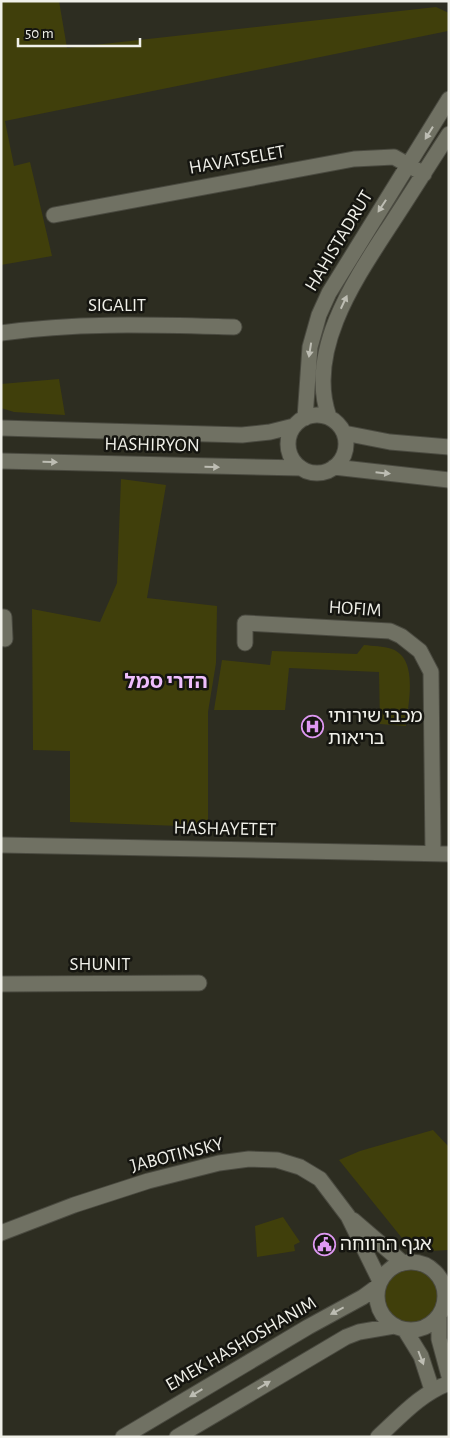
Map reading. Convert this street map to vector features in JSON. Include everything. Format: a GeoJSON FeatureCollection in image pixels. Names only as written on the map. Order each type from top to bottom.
{"type":"FeatureCollection","features":[{"type":"Feature","properties":{"kind":"street","name":"HAHISTADRUT"},"geometry":{"type":"LineString","coordinates":[[300,422],[310,347],[319,315],[341,271],[449,100]]}},
{"type":"Feature","properties":{"kind":"street","name":"HAHISTADRUT"},"geometry":{"type":"LineString","coordinates":[[329,417],[324,396],[324,372],[336,321],[356,280],[449,134]]}},
{"type":"Feature","properties":{"kind":"street","name":"HAVATSELET"},"geometry":{"type":"LineString","coordinates":[[54,215],[354,159],[394,157],[424,174]]}},
{"type":"Feature","properties":{"kind":"street","name":"SIGALIT"},"geometry":{"type":"LineString","coordinates":[[1,333],[119,324],[234,327]]}},
{"type":"Feature","properties":{"kind":"street"},"geometry":{"type":"LineString","coordinates":[[334,467],[345,452],[344,433],[340,426],[329,417],[312,415],[300,422],[288,445],[292,458],[301,468],[318,473],[334,467],[449,480]]}},
{"type":"Feature","properties":{"kind":"street","name":"HASHIRYON"},"geometry":{"type":"LineString","coordinates":[[1,428],[242,435],[270,432],[300,422]]}},
{"type":"Feature","properties":{"kind":"street"},"geometry":{"type":"LineString","coordinates":[[344,433],[390,442],[449,447]]}},
{"type":"Feature","properties":{"kind":"street","name":"HASHIRYON"},"geometry":{"type":"LineString","coordinates":[[1,461],[301,468]]}},
{"type":"Feature","properties":{"kind":"street"},"geometry":{"type":"LineString","coordinates":[[1,617],[4,617],[6,639]]}},
{"type":"Feature","properties":{"kind":"street","name":"HOFIM"},"geometry":{"type":"LineString","coordinates":[[245,643],[245,623],[390,631],[401,636],[420,650],[431,672],[433,853]]}},
{"type":"Feature","properties":{"kind":"street","name":"HASHAYETET"},"geometry":{"type":"LineString","coordinates":[[1,846],[449,854]]}},
{"type":"Feature","properties":{"kind":"street","name":"SHUNIT"},"geometry":{"type":"LineString","coordinates":[[1,984],[199,983]]}},
{"type":"Feature","properties":{"kind":"street","name":"JABOTINSKY"},"geometry":{"type":"LineString","coordinates":[[1,1233],[74,1205],[148,1181],[219,1163],[250,1159],[277,1160],[300,1167],[320,1179],[348,1216],[403,1263]]}},
{"type":"Feature","properties":{"kind":"street","name":"JABOTINSKY"},"geometry":{"type":"LineString","coordinates":[[348,1216],[379,1284]]}},
{"type":"Feature","properties":{"kind":"street"},"geometry":{"type":"LineString","coordinates":[[432,1390],[421,1356],[400,1328],[382,1316],[378,1306],[379,1284],[390,1269],[403,1263],[449,1268]]}},
{"type":"Feature","properties":{"kind":"street"},"geometry":{"type":"LineString","coordinates":[[424,1265],[437,1274],[443,1284],[445,1300],[439,1338],[449,1376]]}},
{"type":"Feature","properties":{"kind":"street","name":"EMEK HASHOSHANIM"},"geometry":{"type":"LineString","coordinates":[[123,1437],[308,1327],[363,1297],[379,1284]]}},
{"type":"Feature","properties":{"kind":"street"},"geometry":{"type":"LineString","coordinates":[[177,1437],[346,1337],[368,1330],[424,1327],[443,1311]]}},
{"type":"Feature","properties":{"kind":"street"},"geometry":{"type":"LineString","coordinates":[[382,1435],[416,1401],[432,1390],[449,1383]]}},
{"type":"Feature","properties":{"kind":"shaded area"},"geometry":{"type":"Polygon","coordinates":[[[1,1],[59,1],[67,48],[436,7],[449,13],[449,29],[448,31],[5,121],[14,166],[30,162],[52,256],[1,265],[1,1]]]}},
{"type":"Feature","properties":{"kind":"shaded area"},"geometry":{"type":"Polygon","coordinates":[[[59,379],[65,415],[14,412],[1,408],[1,384],[59,379]]]}},
{"type":"Feature","properties":{"kind":"shaded area"},"geometry":{"type":"Polygon","coordinates":[[[121,479],[166,485],[147,598],[217,606],[216,663],[208,712],[208,827],[70,822],[70,751],[33,750],[32,609],[100,622],[117,583],[121,479]]]}},
{"type":"Feature","properties":{"kind":"shaded area"},"geometry":{"type":"Polygon","coordinates":[[[364,645],[392,649],[400,654],[406,662],[409,672],[410,695],[406,726],[380,724],[379,672],[289,668],[285,710],[214,710],[222,660],[270,665],[272,651],[357,654],[364,645]]]}},
{"type":"Feature","properties":{"kind":"shaded area"},"geometry":{"type":"Polygon","coordinates":[[[433,1130],[449,1147],[449,1250],[428,1251],[406,1243],[339,1160],[360,1151],[433,1130]]]}},
{"type":"Feature","properties":{"kind":"shaded area"},"geometry":{"type":"Polygon","coordinates":[[[283,1217],[300,1242],[294,1245],[295,1251],[257,1257],[255,1226],[283,1217]]]}},
{"type":"Feature","properties":{"kind":"shaded area"},"geometry":{"type":"Polygon","coordinates":[[[411,1269],[421,1271],[430,1277],[436,1286],[438,1296],[436,1306],[430,1315],[421,1321],[411,1323],[401,1321],[392,1315],[386,1306],[384,1296],[386,1286],[392,1277],[401,1271],[411,1269]]]}},
{"type":"Feature","properties":{"kind":"place","name":"מכבי שירותי בריאות"},"geometry":{"type":"Point","coordinates":[312,727]}},
{"type":"Feature","properties":{"kind":"place","name":"אגף הרווחה"},"geometry":{"type":"Point","coordinates":[324,1244]}},
{"type":"Feature","properties":{"kind":"district","name":"הדרי סמל"},"geometry":{"type":"Point","coordinates":[166,682]}}]}
